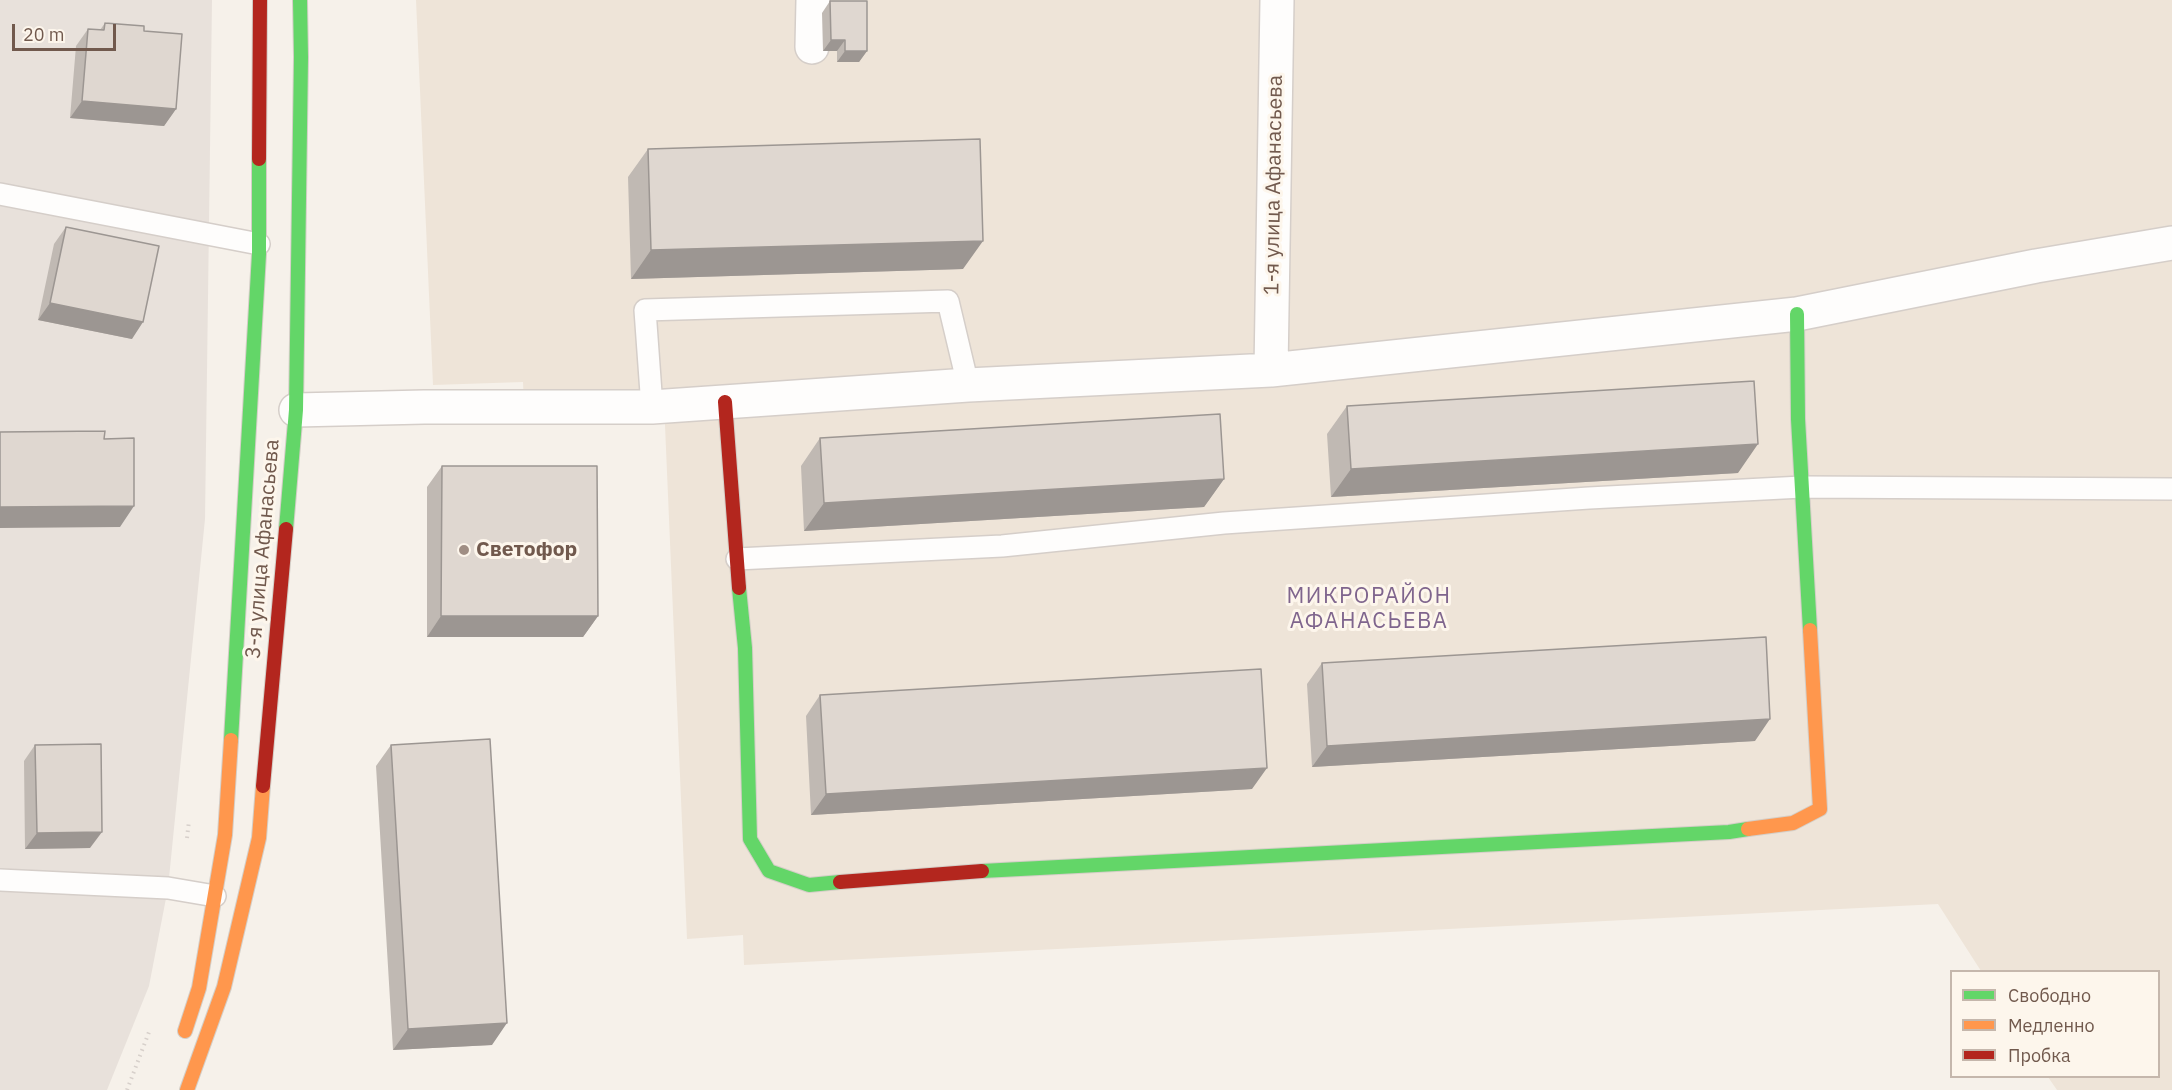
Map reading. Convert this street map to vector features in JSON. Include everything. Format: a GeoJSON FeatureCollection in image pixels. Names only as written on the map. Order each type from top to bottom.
{"type":"FeatureCollection","features":[{"type":"Feature","properties":{"kind":"main road","name":"3-я улица Афанасьева"},"geometry":{"type":"LineString","coordinates":[[180,1045],[200,988],[225,835],[249,455],[259,244],[260,0]]}},
{"type":"Feature","properties":{"kind":"main road","name":"3-я улица Афанасьева"},"geometry":{"type":"LineString","coordinates":[[187,1090],[224,987],[259,837],[296,410],[300,0]]}},
{"type":"Feature","properties":{"kind":"main road"},"geometry":{"type":"LineString","coordinates":[[725,402],[736,560],[745,648],[750,839],[769,870],[809,885],[948,873],[1730,832],[1793,823],[1820,809],[1798,419],[1797,314]]}},
{"type":"Feature","properties":{"kind":"street"},"geometry":{"type":"LineString","coordinates":[[812,47],[813,0]]}},
{"type":"Feature","properties":{"kind":"street","name":"1-я улица Афанасьева"},"geometry":{"type":"LineString","coordinates":[[1271,370],[1277,0]]}},
{"type":"Feature","properties":{"kind":"street"},"geometry":{"type":"LineString","coordinates":[[296,410],[424,407],[652,407],[968,385],[1271,370],[1797,314],[2036,266],[2172,243],[2172,252]]}},
{"type":"Feature","properties":{"kind":"lane"},"geometry":{"type":"LineString","coordinates":[[0,194],[259,244]]}},
{"type":"Feature","properties":{"kind":"lane"},"geometry":{"type":"LineString","coordinates":[[652,407],[645,310],[948,301],[968,385]]}},
{"type":"Feature","properties":{"kind":"lane"},"geometry":{"type":"LineString","coordinates":[[736,560],[1002,546],[1224,523],[1589,498],[1802,487],[2172,489]]}},
{"type":"Feature","properties":{"kind":"lane"},"geometry":{"type":"LineString","coordinates":[[0,880],[168,888],[215,896]]}},
{"type":"Feature","properties":{"kind":"path"},"geometry":{"type":"LineString","coordinates":[[182,891],[190,809]]}},
{"type":"Feature","properties":{"kind":"path"},"geometry":{"type":"LineString","coordinates":[[127,1090],[153,1024]]}},
{"type":"Feature","properties":{"kind":"shaded area"},"geometry":{"type":"Polygon","coordinates":[[[0,0],[212,0],[205,519],[168,888],[149,986],[107,1090],[0,1090],[0,0]]]}},
{"type":"Feature","properties":{"kind":"shaded area","name":"МИКРОРАЙОН АФАНАСЬЕВА"},"geometry":{"type":"Polygon","coordinates":[[[416,0],[2172,0],[2172,1090],[2057,1090],[2049,1078],[2160,1078],[2160,970],[1980,970],[1938,904],[744,965],[743,935],[687,939],[664,402],[524,404],[523,382],[433,385],[416,0]]]}},
{"type":"Feature","properties":{"kind":"building"},"geometry":{"type":"Polygon","coordinates":[[[830,1],[867,1],[867,51],[845,51],[845,40],[831,40],[830,1]]]}},
{"type":"Feature","properties":{"kind":"building"},"geometry":{"type":"Polygon","coordinates":[[[105,23],[144,26],[144,31],[182,34],[176,109],[82,101],[88,29],[104,30],[105,23]]]}},
{"type":"Feature","properties":{"kind":"building"},"geometry":{"type":"Polygon","coordinates":[[[980,139],[983,241],[651,250],[648,149],[980,139]]]}},
{"type":"Feature","properties":{"kind":"building"},"geometry":{"type":"Polygon","coordinates":[[[66,227],[159,246],[143,322],[50,303],[66,227]]]}},
{"type":"Feature","properties":{"kind":"building"},"geometry":{"type":"Polygon","coordinates":[[[1754,381],[1758,444],[1351,469],[1347,406],[1754,381]]]}},
{"type":"Feature","properties":{"kind":"building"},"geometry":{"type":"Polygon","coordinates":[[[1220,414],[1224,479],[824,503],[820,438],[1220,414]]]}},
{"type":"Feature","properties":{"kind":"building"},"geometry":{"type":"Polygon","coordinates":[[[105,431],[104,439],[134,438],[134,506],[0,507],[0,432],[105,431]]]}},
{"type":"Feature","properties":{"kind":"building"},"geometry":{"type":"Polygon","coordinates":[[[442,466],[597,466],[598,616],[441,616],[442,466]]]}},
{"type":"Feature","properties":{"kind":"building"},"geometry":{"type":"Polygon","coordinates":[[[1766,637],[1770,719],[1327,746],[1322,663],[1766,637]]]}},
{"type":"Feature","properties":{"kind":"building"},"geometry":{"type":"Polygon","coordinates":[[[1261,669],[1267,768],[826,794],[820,695],[1261,669]]]}},
{"type":"Feature","properties":{"kind":"building"},"geometry":{"type":"Polygon","coordinates":[[[490,739],[507,1023],[408,1029],[391,745],[490,739]]]}},
{"type":"Feature","properties":{"kind":"building"},"geometry":{"type":"Polygon","coordinates":[[[101,744],[102,832],[37,833],[35,745],[101,744]]]}},
{"type":"Feature","properties":{"kind":"traffic: fast"},"geometry":{"type":"LineString","coordinates":[[286,529],[296,410],[300,0]]}},
{"type":"Feature","properties":{"kind":"traffic: fast"},"geometry":{"type":"LineString","coordinates":[[231,740],[259,254],[259,159]]}},
{"type":"Feature","properties":{"kind":"traffic: fast"},"geometry":{"type":"LineString","coordinates":[[1797,314],[1798,419],[1810,630]]}},
{"type":"Feature","properties":{"kind":"traffic: fast"},"geometry":{"type":"LineString","coordinates":[[739,588],[745,648],[750,839],[769,871],[809,885],[840,882]]}},
{"type":"Feature","properties":{"kind":"traffic: fast"},"geometry":{"type":"LineString","coordinates":[[982,871],[1729,832],[1748,829]]}},
{"type":"Feature","properties":{"kind":"traffic: slow"},"geometry":{"type":"LineString","coordinates":[[1748,829],[1793,823],[1820,809],[1810,630]]}},
{"type":"Feature","properties":{"kind":"traffic: slow"},"geometry":{"type":"LineString","coordinates":[[185,1031],[199,988],[225,835],[231,740]]}},
{"type":"Feature","properties":{"kind":"traffic: slow"},"geometry":{"type":"LineString","coordinates":[[187,1090],[224,987],[259,838],[263,786]]}},
{"type":"Feature","properties":{"kind":"traffic: jam"},"geometry":{"type":"LineString","coordinates":[[259,159],[260,0]]}},
{"type":"Feature","properties":{"kind":"traffic: jam"},"geometry":{"type":"LineString","coordinates":[[725,402],[739,588]]}},
{"type":"Feature","properties":{"kind":"traffic: jam"},"geometry":{"type":"LineString","coordinates":[[263,786],[286,529]]}},
{"type":"Feature","properties":{"kind":"traffic: jam"},"geometry":{"type":"LineString","coordinates":[[840,882],[982,871]]}},
{"type":"Feature","properties":{"kind":"place","name":"Светофор"},"geometry":{"type":"Point","coordinates":[464,550]}},
{"type":"Feature","properties":{"kind":"district","name":"МИКРОРАЙОН АФАНАСЬЕВА"},"geometry":{"type":"Point","coordinates":[1369,610]}}]}
